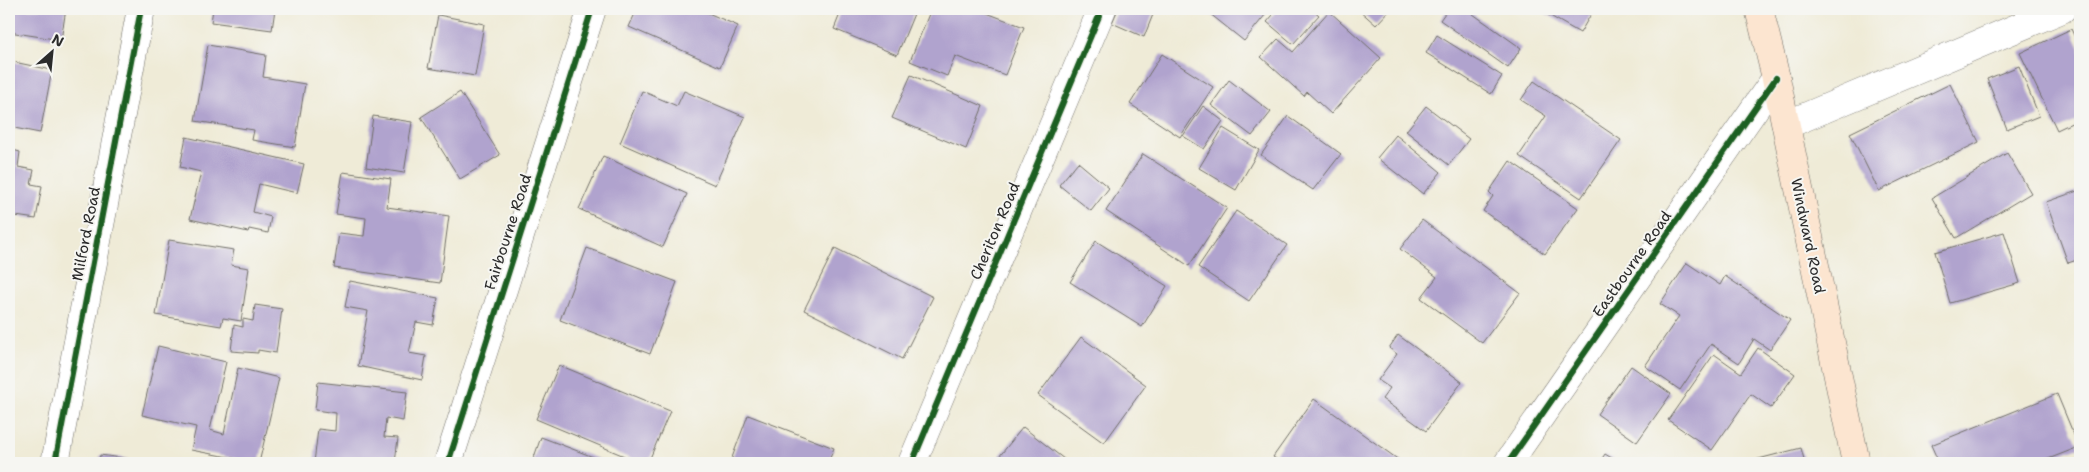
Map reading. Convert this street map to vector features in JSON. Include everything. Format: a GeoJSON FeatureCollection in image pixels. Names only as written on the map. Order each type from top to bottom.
{"type":"FeatureCollection","features":[{"type":"Feature","properties":{"kind":"main road","name":"Windward Road"},"geometry":{"type":"LineString","coordinates":[[1759,9],[1776,78],[1856,463]]}},
{"type":"Feature","properties":{"kind":"street","name":"Milford Road"},"geometry":{"type":"LineString","coordinates":[[55,463],[141,9]]}},
{"type":"Feature","properties":{"kind":"street","name":"Fairbourne Road"},"geometry":{"type":"LineString","coordinates":[[448,463],[592,9]]}},
{"type":"Feature","properties":{"kind":"street","name":"Cheriton Road"},"geometry":{"type":"LineString","coordinates":[[912,463],[1102,9]]}},
{"type":"Feature","properties":{"kind":"street"},"geometry":{"type":"LineString","coordinates":[[1786,125],[2062,9]]}},
{"type":"Feature","properties":{"kind":"street","name":"Eastbourne Road"},"geometry":{"type":"LineString","coordinates":[[1508,463],[1776,78]]}},
{"type":"Feature","properties":{"kind":"building"},"geometry":{"type":"Polygon","coordinates":[[[9,9],[66,9],[61,40],[9,32],[9,9]]]}},
{"type":"Feature","properties":{"kind":"building"},"geometry":{"type":"Polygon","coordinates":[[[213,9],[275,9],[272,30],[211,22],[213,9]]]}},
{"type":"Feature","properties":{"kind":"building"},"geometry":{"type":"Polygon","coordinates":[[[637,9],[699,9],[738,26],[720,67],[629,27],[637,9]]]}},
{"type":"Feature","properties":{"kind":"building"},"geometry":{"type":"Polygon","coordinates":[[[842,9],[916,9],[897,55],[834,29],[842,9]]]}},
{"type":"Feature","properties":{"kind":"building"},"geometry":{"type":"Polygon","coordinates":[[[931,9],[967,11],[976,9],[1024,27],[1005,75],[955,56],[947,76],[910,61],[931,9]]]}},
{"type":"Feature","properties":{"kind":"building"},"geometry":{"type":"Polygon","coordinates":[[[1118,9],[1147,9],[1154,12],[1144,37],[1112,23],[1118,9]]]}},
{"type":"Feature","properties":{"kind":"building"},"geometry":{"type":"Polygon","coordinates":[[[1204,9],[1270,9],[1244,41],[1204,9]]]}},
{"type":"Feature","properties":{"kind":"building"},"geometry":{"type":"Polygon","coordinates":[[[1278,9],[1312,9],[1319,15],[1293,44],[1267,22],[1278,9]]]}},
{"type":"Feature","properties":{"kind":"building"},"geometry":{"type":"Polygon","coordinates":[[[1358,9],[1391,9],[1376,25],[1358,9]]]}},
{"type":"Feature","properties":{"kind":"building"},"geometry":{"type":"Polygon","coordinates":[[[1448,9],[1466,9],[1521,48],[1508,68],[1440,20],[1448,9]]]}},
{"type":"Feature","properties":{"kind":"building"},"geometry":{"type":"Polygon","coordinates":[[[1538,9],[1594,9],[1580,33],[1538,9]]]}},
{"type":"Feature","properties":{"kind":"building"},"geometry":{"type":"Polygon","coordinates":[[[1329,11],[1381,58],[1331,114],[1307,92],[1304,96],[1261,57],[1278,39],[1293,52],[1329,11]]]}},
{"type":"Feature","properties":{"kind":"building"},"geometry":{"type":"Polygon","coordinates":[[[438,15],[484,24],[475,76],[428,68],[438,15]]]}},
{"type":"Feature","properties":{"kind":"building"},"geometry":{"type":"Polygon","coordinates":[[[2071,29],[2080,48],[2080,119],[2057,130],[2020,53],[2071,29]]]}},
{"type":"Feature","properties":{"kind":"building"},"geometry":{"type":"Polygon","coordinates":[[[1437,35],[1502,76],[1491,94],[1426,53],[1437,35]]]}},
{"type":"Feature","properties":{"kind":"building"},"geometry":{"type":"Polygon","coordinates":[[[208,45],[266,55],[263,77],[305,84],[295,147],[252,140],[254,130],[195,121],[208,45]]]}},
{"type":"Feature","properties":{"kind":"building"},"geometry":{"type":"Polygon","coordinates":[[[1162,54],[1213,87],[1180,137],[1130,104],[1162,54]]]}},
{"type":"Feature","properties":{"kind":"building"},"geometry":{"type":"Polygon","coordinates":[[[9,61],[52,70],[40,133],[9,127],[9,61]]]}},
{"type":"Feature","properties":{"kind":"building"},"geometry":{"type":"Polygon","coordinates":[[[2019,66],[2039,116],[2007,129],[1987,79],[2019,66]]]}},
{"type":"Feature","properties":{"kind":"building"},"geometry":{"type":"Polygon","coordinates":[[[911,75],[983,106],[966,149],[892,118],[911,75]]]}},
{"type":"Feature","properties":{"kind":"building"},"geometry":{"type":"Polygon","coordinates":[[[1229,80],[1271,112],[1252,136],[1211,105],[1229,80]]]}},
{"type":"Feature","properties":{"kind":"building"},"geometry":{"type":"Polygon","coordinates":[[[1534,81],[1621,140],[1581,198],[1519,156],[1546,116],[1521,100],[1534,81]]]}},
{"type":"Feature","properties":{"kind":"building"},"geometry":{"type":"Polygon","coordinates":[[[1950,84],[1979,142],[1879,191],[1850,133],[1950,84]]]}},
{"type":"Feature","properties":{"kind":"building"},"geometry":{"type":"Polygon","coordinates":[[[642,91],[677,106],[684,91],[745,117],[715,185],[620,143],[642,91]]]}},
{"type":"Feature","properties":{"kind":"building"},"geometry":{"type":"Polygon","coordinates":[[[460,92],[500,155],[460,179],[421,117],[460,92]]]}},
{"type":"Feature","properties":{"kind":"building"},"geometry":{"type":"Polygon","coordinates":[[[1203,106],[1223,121],[1204,149],[1183,136],[1203,106]]]}},
{"type":"Feature","properties":{"kind":"building"},"geometry":{"type":"Polygon","coordinates":[[[1426,106],[1469,139],[1449,165],[1406,131],[1426,106]]]}},
{"type":"Feature","properties":{"kind":"building"},"geometry":{"type":"Polygon","coordinates":[[[373,116],[412,122],[404,173],[366,167],[373,116]]]}},
{"type":"Feature","properties":{"kind":"building"},"geometry":{"type":"Polygon","coordinates":[[[1288,116],[1341,154],[1313,190],[1261,155],[1288,116]]]}},
{"type":"Feature","properties":{"kind":"building"},"geometry":{"type":"Polygon","coordinates":[[[1223,128],[1259,150],[1236,190],[1199,168],[1223,128]]]}},
{"type":"Feature","properties":{"kind":"building"},"geometry":{"type":"Polygon","coordinates":[[[1396,135],[1441,172],[1423,194],[1377,158],[1396,135]]]}},
{"type":"Feature","properties":{"kind":"building"},"geometry":{"type":"Polygon","coordinates":[[[186,137],[304,164],[297,193],[259,184],[253,212],[271,217],[268,233],[249,229],[248,232],[190,219],[201,172],[180,167],[186,137]]]}},
{"type":"Feature","properties":{"kind":"building"},"geometry":{"type":"Polygon","coordinates":[[[9,149],[20,152],[18,167],[34,170],[31,184],[42,186],[36,219],[9,215],[9,149]]]}},
{"type":"Feature","properties":{"kind":"building"},"geometry":{"type":"Polygon","coordinates":[[[2007,153],[2031,193],[1956,238],[1932,198],[2007,153]]]}},
{"type":"Feature","properties":{"kind":"building"},"geometry":{"type":"Polygon","coordinates":[[[1143,154],[1227,208],[1189,266],[1106,211],[1143,154]]]}},
{"type":"Feature","properties":{"kind":"building"},"geometry":{"type":"Polygon","coordinates":[[[603,156],[687,194],[663,247],[579,209],[603,156]]]}},
{"type":"Feature","properties":{"kind":"building"},"geometry":{"type":"Polygon","coordinates":[[[1510,161],[1578,208],[1545,254],[1483,211],[1493,196],[1489,192],[1510,161]]]}},
{"type":"Feature","properties":{"kind":"building"},"geometry":{"type":"Polygon","coordinates":[[[1078,162],[1109,188],[1091,211],[1059,185],[1078,162]]]}},
{"type":"Feature","properties":{"kind":"building"},"geometry":{"type":"Polygon","coordinates":[[[343,172],[391,179],[387,207],[449,216],[440,283],[334,268],[339,233],[364,236],[366,218],[336,214],[343,172]]]}},
{"type":"Feature","properties":{"kind":"building"},"geometry":{"type":"Polygon","coordinates":[[[2080,190],[2080,259],[2068,263],[2046,202],[2080,190]]]}},
{"type":"Feature","properties":{"kind":"building"},"geometry":{"type":"Polygon","coordinates":[[[1236,211],[1287,245],[1249,301],[1198,267],[1236,211]]]}},
{"type":"Feature","properties":{"kind":"building"},"geometry":{"type":"Polygon","coordinates":[[[1422,220],[1520,293],[1482,343],[1421,298],[1437,277],[1400,249],[1422,220]]]}},
{"type":"Feature","properties":{"kind":"building"},"geometry":{"type":"Polygon","coordinates":[[[2004,232],[2020,283],[1950,303],[1935,252],[2004,232]]]}},
{"type":"Feature","properties":{"kind":"building"},"geometry":{"type":"Polygon","coordinates":[[[169,240],[234,250],[231,265],[249,268],[241,321],[223,318],[221,326],[156,315],[169,240]]]}},
{"type":"Feature","properties":{"kind":"building"},"geometry":{"type":"Polygon","coordinates":[[[1096,241],[1167,286],[1142,327],[1070,282],[1096,241]]]}},
{"type":"Feature","properties":{"kind":"building"},"geometry":{"type":"Polygon","coordinates":[[[587,248],[677,282],[650,354],[560,320],[587,248]]]}},
{"type":"Feature","properties":{"kind":"building"},"geometry":{"type":"Polygon","coordinates":[[[835,248],[933,297],[902,359],[804,310],[835,248]]]}},
{"type":"Feature","properties":{"kind":"building"},"geometry":{"type":"Polygon","coordinates":[[[1687,263],[1720,285],[1725,276],[1790,320],[1770,350],[1754,339],[1739,363],[1711,344],[1680,390],[1645,366],[1679,316],[1660,304],[1687,263]]]}},
{"type":"Feature","properties":{"kind":"building"},"geometry":{"type":"Polygon","coordinates":[[[350,281],[438,298],[433,325],[416,322],[409,353],[426,356],[422,380],[358,366],[368,311],[345,307],[350,281]]]}},
{"type":"Feature","properties":{"kind":"building"},"geometry":{"type":"Polygon","coordinates":[[[255,305],[282,309],[276,353],[258,350],[258,353],[231,351],[234,325],[243,327],[243,319],[253,321],[255,305]]]}},
{"type":"Feature","properties":{"kind":"building"},"geometry":{"type":"Polygon","coordinates":[[[1398,335],[1462,382],[1426,431],[1382,399],[1390,388],[1378,380],[1397,354],[1389,348],[1398,335]]]}},
{"type":"Feature","properties":{"kind":"building"},"geometry":{"type":"Polygon","coordinates":[[[1081,337],[1146,385],[1104,443],[1038,395],[1081,337]]]}},
{"type":"Feature","properties":{"kind":"building"},"geometry":{"type":"Polygon","coordinates":[[[158,346],[226,362],[210,430],[224,434],[238,368],[279,378],[259,463],[191,450],[196,427],[142,415],[158,346]]]}},
{"type":"Feature","properties":{"kind":"building"},"geometry":{"type":"Polygon","coordinates":[[[1758,348],[1795,374],[1771,408],[1751,394],[1712,450],[1668,420],[1714,354],[1741,373],[1758,348]]]}},
{"type":"Feature","properties":{"kind":"building"},"geometry":{"type":"Polygon","coordinates":[[[559,365],[670,411],[648,463],[641,463],[536,419],[559,365]]]}},
{"type":"Feature","properties":{"kind":"building"},"geometry":{"type":"Polygon","coordinates":[[[1631,366],[1671,394],[1637,442],[1597,414],[1631,366]]]}},
{"type":"Feature","properties":{"kind":"building"},"geometry":{"type":"Polygon","coordinates":[[[318,382],[407,392],[403,421],[386,418],[384,437],[398,438],[395,463],[314,463],[318,429],[335,431],[336,413],[315,410],[318,382]]]}},
{"type":"Feature","properties":{"kind":"building"},"geometry":{"type":"Polygon","coordinates":[[[2057,394],[2079,447],[2038,463],[1939,463],[1931,445],[2057,394]]]}},
{"type":"Feature","properties":{"kind":"building"},"geometry":{"type":"Polygon","coordinates":[[[1314,399],[1403,463],[1282,463],[1273,457],[1314,399]]]}},
{"type":"Feature","properties":{"kind":"building"},"geometry":{"type":"Polygon","coordinates":[[[748,415],[834,448],[828,463],[730,463],[748,415]]]}},
{"type":"Feature","properties":{"kind":"building"},"geometry":{"type":"Polygon","coordinates":[[[1023,427],[1069,463],[994,463],[1023,427]]]}},
{"type":"Feature","properties":{"kind":"building"},"geometry":{"type":"Polygon","coordinates":[[[541,437],[609,463],[532,463],[541,437]]]}},
{"type":"Feature","properties":{"kind":"building"},"geometry":{"type":"Polygon","coordinates":[[[1801,448],[1805,463],[1743,463],[1801,448]]]}},
{"type":"Feature","properties":{"kind":"building"},"geometry":{"type":"Polygon","coordinates":[[[1605,454],[1620,463],[1599,463],[1605,454]]]}},
{"type":"Feature","properties":{"kind":"building"},"geometry":{"type":"Polygon","coordinates":[[[100,455],[151,462],[151,463],[99,463],[100,455]]]}},
{"type":"Feature","properties":{"kind":"cycle path"},"geometry":{"type":"LineString","coordinates":[[55,463],[141,9]]}},
{"type":"Feature","properties":{"kind":"cycle path"},"geometry":{"type":"LineString","coordinates":[[448,463],[592,9]]}},
{"type":"Feature","properties":{"kind":"cycle path"},"geometry":{"type":"LineString","coordinates":[[912,463],[1102,9]]}},
{"type":"Feature","properties":{"kind":"cycle path"},"geometry":{"type":"LineString","coordinates":[[1508,463],[1776,78]]}}]}
